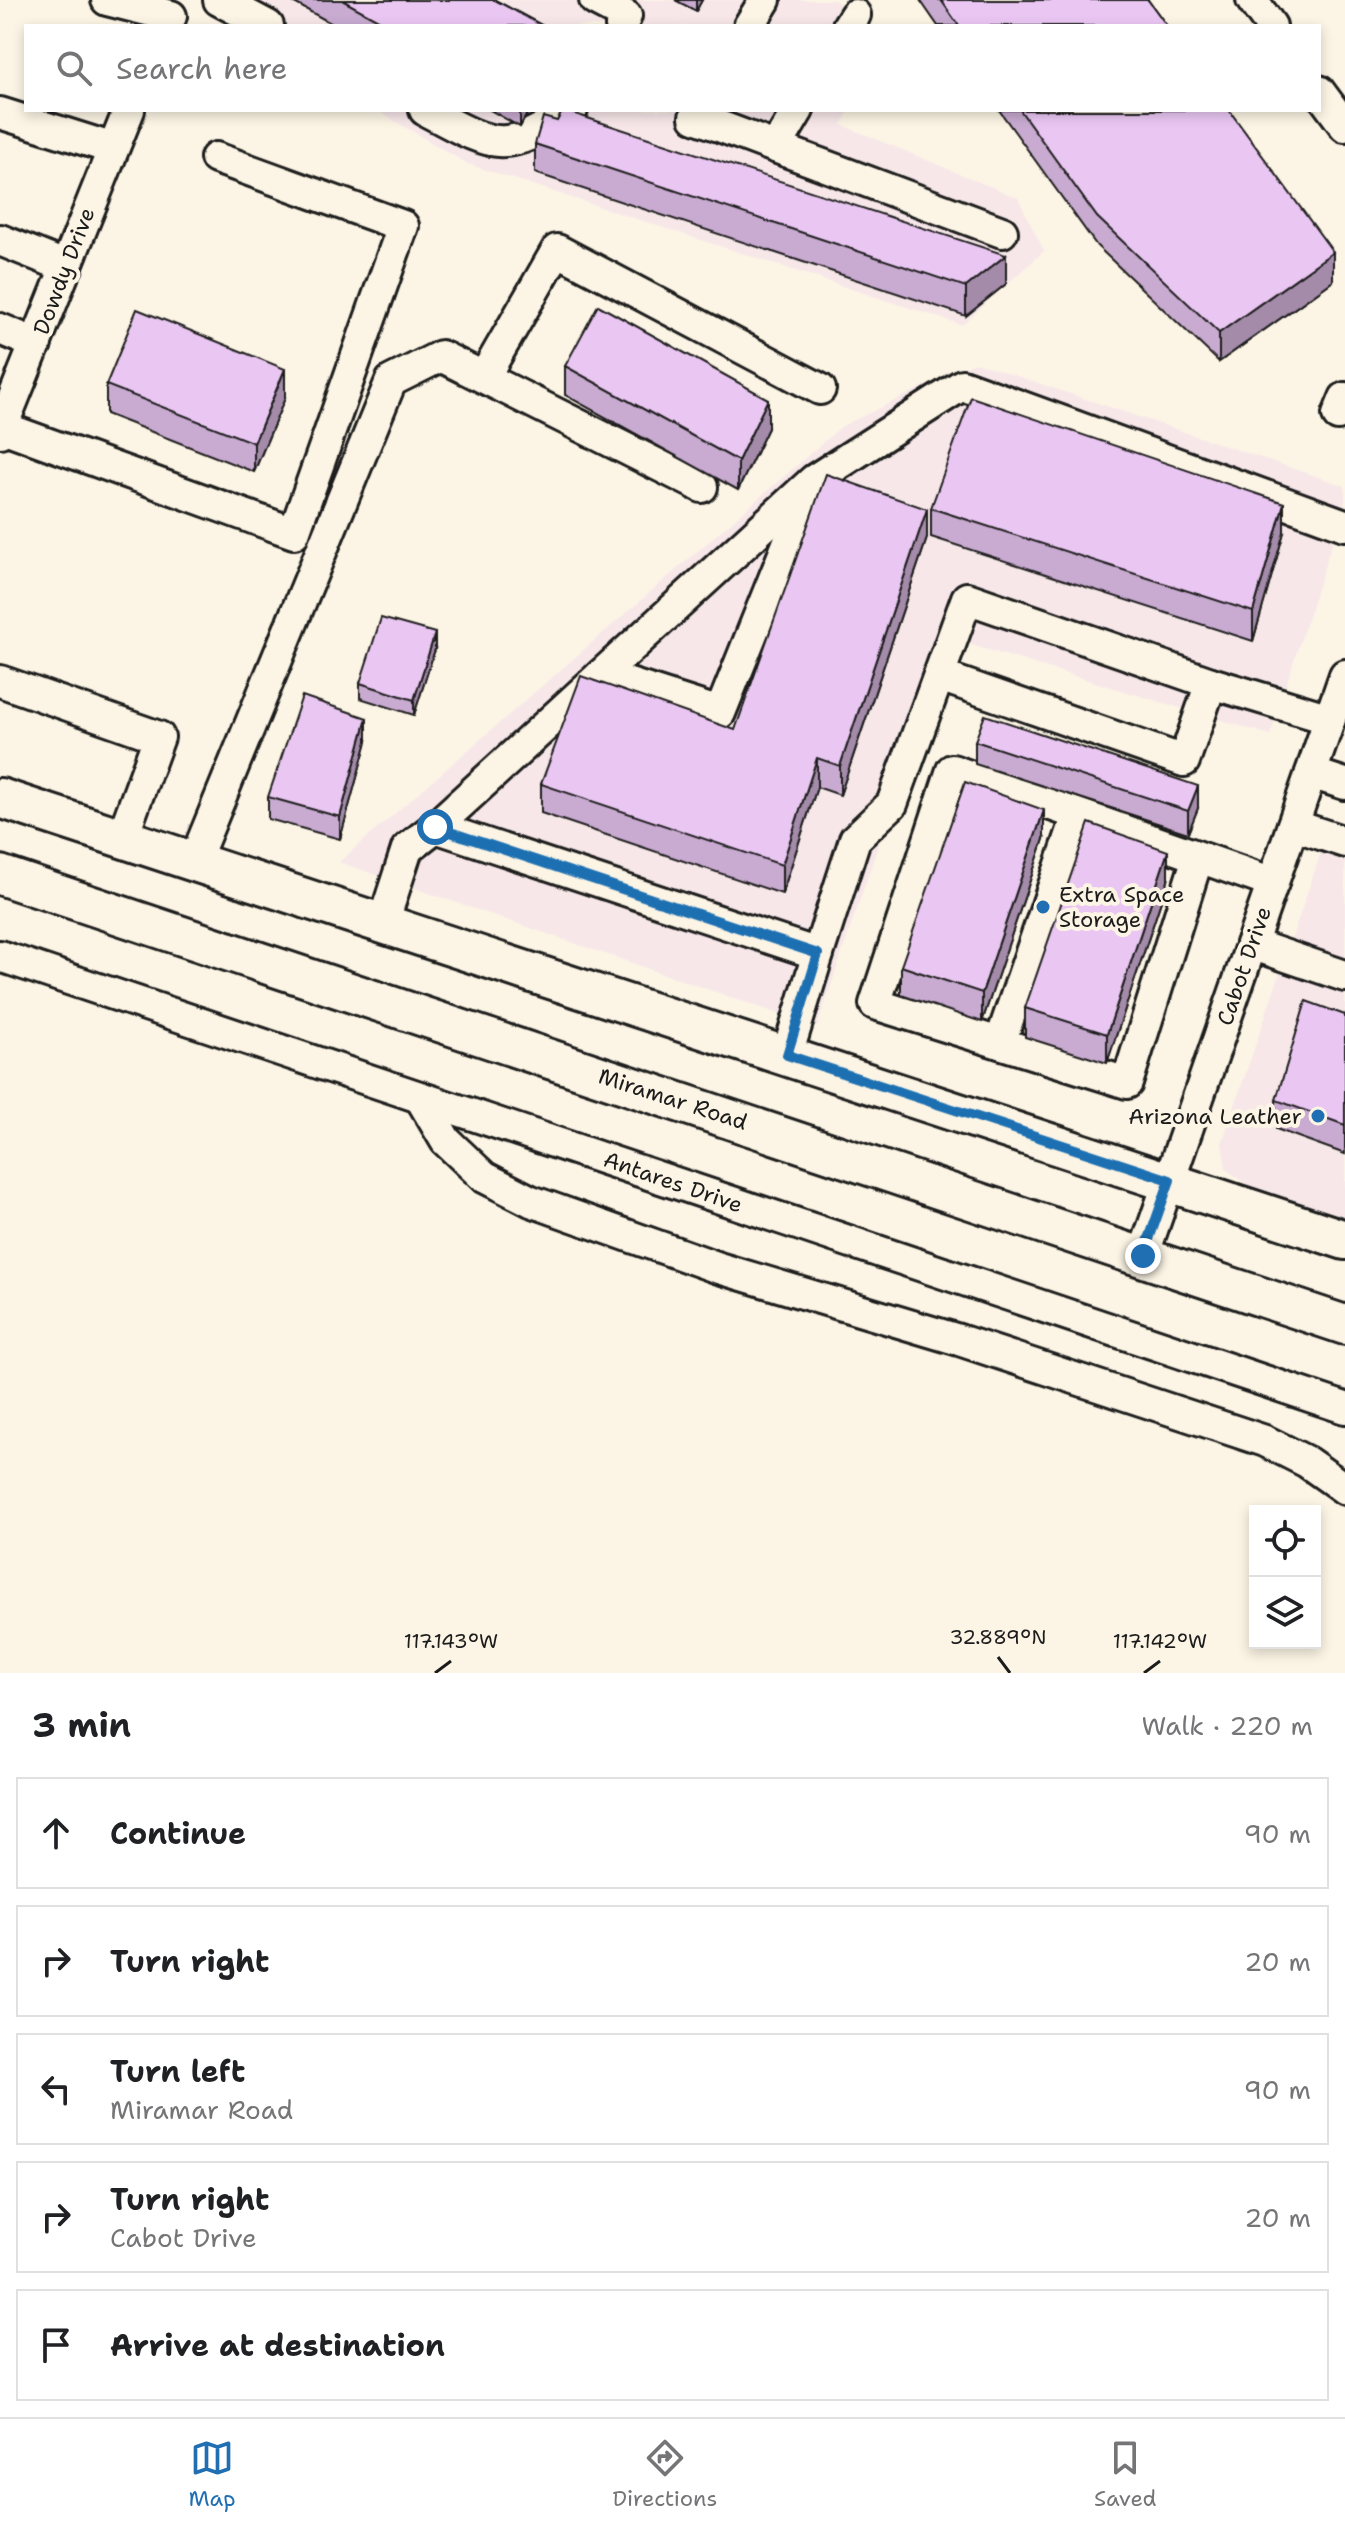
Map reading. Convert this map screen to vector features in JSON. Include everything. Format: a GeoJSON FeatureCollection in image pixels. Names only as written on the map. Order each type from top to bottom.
{"type":"FeatureCollection","features":[{"type":"Feature","properties":{"kind":"main road"},"geometry":{"type":"LineString","coordinates":[[0,798],[1345,1240]]}},
{"type":"Feature","properties":{"kind":"main road","name":"Miramar Road"},"geometry":{"type":"LineString","coordinates":[[0,875],[1345,1325]]}},
{"type":"Feature","properties":{"kind":"street"},"geometry":{"type":"LineString","coordinates":[[107,0],[172,14]]}},
{"type":"Feature","properties":{"kind":"street"},"geometry":{"type":"LineString","coordinates":[[219,0],[264,24]]}},
{"type":"Feature","properties":{"kind":"street"},"geometry":{"type":"LineString","coordinates":[[595,0],[626,16],[622,24]]}},
{"type":"Feature","properties":{"kind":"street"},"geometry":{"type":"LineString","coordinates":[[750,24],[765,0]]}},
{"type":"Feature","properties":{"kind":"street"},"geometry":{"type":"LineString","coordinates":[[1252,0],[1270,24]]}},
{"type":"Feature","properties":{"kind":"street"},"geometry":{"type":"LineString","coordinates":[[1321,94],[1345,126]]}},
{"type":"Feature","properties":{"kind":"street","name":"Dowdy Drive"},"geometry":{"type":"LineString","coordinates":[[2,421],[128,112]]}},
{"type":"Feature","properties":{"kind":"street"},"geometry":{"type":"LineString","coordinates":[[429,112],[479,139],[511,143],[538,133],[569,112]]}},
{"type":"Feature","properties":{"kind":"street"},"geometry":{"type":"LineString","coordinates":[[690,112],[1002,232]]}},
{"type":"Feature","properties":{"kind":"street"},"geometry":{"type":"LineString","coordinates":[[776,147],[797,112]]}},
{"type":"Feature","properties":{"kind":"street"},"geometry":{"type":"LineString","coordinates":[[0,113],[111,148]]}},
{"type":"Feature","properties":{"kind":"street"},"geometry":{"type":"LineString","coordinates":[[2,421],[294,533],[403,226],[216,158]]}},
{"type":"Feature","properties":{"kind":"street"},"geometry":{"type":"LineString","coordinates":[[0,240],[67,267]]}},
{"type":"Feature","properties":{"kind":"street"},"geometry":{"type":"LineString","coordinates":[[484,377],[557,250],[820,389]]}},
{"type":"Feature","properties":{"kind":"street"},"geometry":{"type":"LineString","coordinates":[[0,329],[36,344]]}},
{"type":"Feature","properties":{"kind":"street"},"geometry":{"type":"LineString","coordinates":[[194,862],[391,381],[441,356],[702,487]]}},
{"type":"Feature","properties":{"kind":"street"},"geometry":{"type":"LineString","coordinates":[[383,923],[407,849],[435,827],[814,480],[962,385],[1345,525]]}},
{"type":"Feature","properties":{"kind":"street"},"geometry":{"type":"LineString","coordinates":[[601,675],[720,713],[814,480]]}},
{"type":"Feature","properties":{"kind":"street"},"geometry":{"type":"LineString","coordinates":[[787,1055],[855,839],[892,804],[967,598],[1211,683],[1330,719]]}},
{"type":"Feature","properties":{"kind":"street","name":"Cabot Drive"},"geometry":{"type":"LineString","coordinates":[[1143,1256],[1345,675]]}},
{"type":"Feature","properties":{"kind":"street"},"geometry":{"type":"LineString","coordinates":[[940,676],[1184,761],[1211,683]]}},
{"type":"Feature","properties":{"kind":"street"},"geometry":{"type":"LineString","coordinates":[[0,681],[159,737],[122,838]]}},
{"type":"Feature","properties":{"kind":"street"},"geometry":{"type":"LineString","coordinates":[[1198,857],[1127,1083],[875,1004],[952,770],[1273,883]]}},
{"type":"Feature","properties":{"kind":"street"},"geometry":{"type":"LineString","coordinates":[[1311,773],[1345,784]]}},
{"type":"Feature","properties":{"kind":"street"},"geometry":{"type":"LineString","coordinates":[[1000,1043],[1078,815]]}},
{"type":"Feature","properties":{"kind":"street"},"geometry":{"type":"LineString","coordinates":[[1293,825],[1345,842]]}},
{"type":"Feature","properties":{"kind":"street"},"geometry":{"type":"LineString","coordinates":[[435,827],[818,954]]}},
{"type":"Feature","properties":{"kind":"street"},"geometry":{"type":"LineString","coordinates":[[1251,944],[1345,976]]}},
{"type":"Feature","properties":{"kind":"street","name":"Antares Drive"},"geometry":{"type":"LineString","coordinates":[[0,956],[1345,1408]]}},
{"type":"Feature","properties":{"kind":"street"},"geometry":{"type":"LineString","coordinates":[[420,1097],[446,1141],[484,1177],[531,1201],[719,1268],[959,1340],[1265,1441],[1307,1462],[1345,1489]]}},
{"type":"Feature","properties":{"kind":"shaded area"},"geometry":{"type":"Polygon","coordinates":[[[219,0],[834,0],[870,24],[232,24],[213,13],[219,0]]]}},
{"type":"Feature","properties":{"kind":"shaded area"},"geometry":{"type":"Polygon","coordinates":[[[379,112],[848,112],[842,125],[1018,198],[1044,251],[962,325],[468,164],[379,112]]]}},
{"type":"Feature","properties":{"kind":"shaded area"},"geometry":{"type":"Polygon","coordinates":[[[975,362],[1345,486],[1345,502],[1270,735],[948,638],[817,1027],[339,862],[842,426],[975,362]]]}},
{"type":"Feature","properties":{"kind":"shaded area"},"geometry":{"type":"Polygon","coordinates":[[[1332,820],[1345,824],[1345,1219],[1250,1187],[1226,1169],[1222,1143],[1332,820]]]}},
{"type":"Feature","properties":{"kind":"building"},"geometry":{"type":"Polygon","coordinates":[[[342,0],[495,0],[539,24],[385,24],[342,0]]]}},
{"type":"Feature","properties":{"kind":"building"},"geometry":{"type":"Polygon","coordinates":[[[941,0],[1148,0],[1166,24],[958,24],[941,0]]]}},
{"type":"Feature","properties":{"kind":"building"},"geometry":{"type":"Polygon","coordinates":[[[562,112],[569,112],[1006,255],[966,287],[535,144],[543,117],[557,121],[562,112]]]}},
{"type":"Feature","properties":{"kind":"building"},"geometry":{"type":"Polygon","coordinates":[[[1021,112],[1230,112],[1333,252],[1219,333],[1097,217],[1021,112]]]}},
{"type":"Feature","properties":{"kind":"building"},"geometry":{"type":"Polygon","coordinates":[[[598,305],[768,399],[738,461],[565,366],[598,305]]]}},
{"type":"Feature","properties":{"kind":"building"},"geometry":{"type":"Polygon","coordinates":[[[137,309],[285,369],[254,443],[106,385],[137,309]]]}},
{"type":"Feature","properties":{"kind":"building"},"geometry":{"type":"Polygon","coordinates":[[[971,397],[1284,503],[1253,612],[931,508],[971,397]]]}},
{"type":"Feature","properties":{"kind":"building"},"geometry":{"type":"Polygon","coordinates":[[[826,474],[927,509],[840,766],[817,758],[782,865],[541,784],[581,676],[735,730],[826,474]]]}},
{"type":"Feature","properties":{"kind":"building"},"geometry":{"type":"Polygon","coordinates":[[[381,618],[435,633],[414,700],[360,683],[381,618]]]}},
{"type":"Feature","properties":{"kind":"building"},"geometry":{"type":"Polygon","coordinates":[[[302,696],[367,718],[340,817],[268,797],[302,696]]]}},
{"type":"Feature","properties":{"kind":"building"},"geometry":{"type":"Polygon","coordinates":[[[985,715],[1198,786],[1188,811],[975,741],[985,715]]]}},
{"type":"Feature","properties":{"kind":"building"},"geometry":{"type":"Polygon","coordinates":[[[965,782],[1044,810],[982,993],[901,966],[965,782]]]}},
{"type":"Feature","properties":{"kind":"building"},"geometry":{"type":"Polygon","coordinates":[[[1089,823],[1168,851],[1107,1034],[1025,1008],[1089,823]]]}},
{"type":"Feature","properties":{"kind":"building"},"geometry":{"type":"Polygon","coordinates":[[[1306,1001],[1345,1015],[1345,1125],[1276,1100],[1306,1001]]]}},
{"type":"Feature","properties":{"kind":"place","name":"Extra Space Storage"},"geometry":{"type":"Point","coordinates":[1043,907]}},
{"type":"Feature","properties":{"kind":"place","name":"Arizona Leather"},"geometry":{"type":"Point","coordinates":[1318,1116]}},
{"type":"Feature","properties":{"kind":"route"},"geometry":{"type":"LineString","coordinates":[[435,827],[818,954],[787,1055],[1170,1180],[1143,1256]]}}]}
